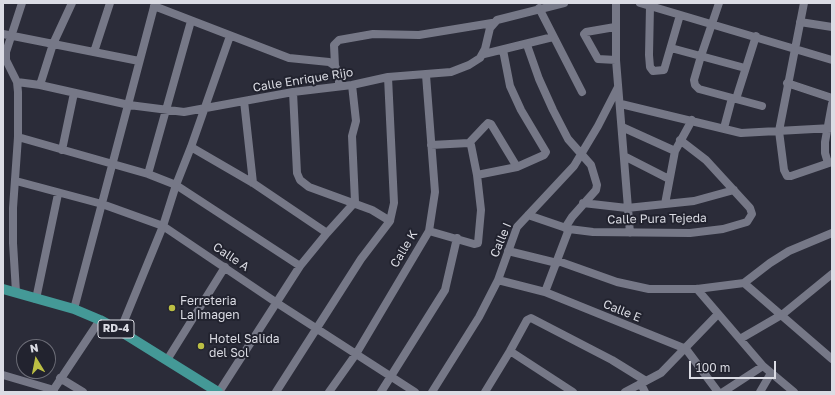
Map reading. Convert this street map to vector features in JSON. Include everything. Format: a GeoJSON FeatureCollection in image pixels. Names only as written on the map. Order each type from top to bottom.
{"type":"FeatureCollection","features":[{"type":"Feature","properties":{"kind":"main road","name":"RD-4"},"geometry":{"type":"LineString","coordinates":[[3,289],[74,309],[100,320],[218,392]]}},
{"type":"Feature","properties":{"kind":"street"},"geometry":{"type":"LineString","coordinates":[[16,292],[13,243],[13,208],[18,137],[17,82],[6,60],[6,52],[7,35],[22,3]]}},
{"type":"Feature","properties":{"kind":"street"},"geometry":{"type":"LineString","coordinates":[[40,85],[54,44],[72,3]]}},
{"type":"Feature","properties":{"kind":"street"},"geometry":{"type":"LineString","coordinates":[[94,52],[110,3]]}},
{"type":"Feature","properties":{"kind":"street"},"geometry":{"type":"LineString","coordinates":[[339,86],[339,74],[335,66],[334,45],[339,40],[373,34],[419,35],[492,23],[497,20],[539,8],[564,3]]}},
{"type":"Feature","properties":{"kind":"street"},"geometry":{"type":"LineString","coordinates":[[616,3],[616,60],[621,104],[627,208],[630,233]]}},
{"type":"Feature","properties":{"kind":"street"},"geometry":{"type":"LineString","coordinates":[[640,3],[680,16],[756,36],[832,60]]}},
{"type":"Feature","properties":{"kind":"street"},"geometry":{"type":"LineString","coordinates":[[719,3],[701,56],[694,80],[695,85],[699,89],[762,106]]}},
{"type":"Feature","properties":{"kind":"street"},"geometry":{"type":"LineString","coordinates":[[804,3],[787,83],[779,131],[784,170],[787,176],[830,163],[825,154],[830,127],[832,104]]}},
{"type":"Feature","properties":{"kind":"street"},"geometry":{"type":"LineString","coordinates":[[74,309],[129,105],[154,4],[191,21],[289,58],[329,62],[335,66]]}},
{"type":"Feature","properties":{"kind":"street"},"geometry":{"type":"LineString","coordinates":[[650,6],[649,39],[651,70],[664,70],[680,16]]}},
{"type":"Feature","properties":{"kind":"street"},"geometry":{"type":"LineString","coordinates":[[539,8],[582,92]]}},
{"type":"Feature","properties":{"kind":"street"},"geometry":{"type":"LineString","coordinates":[[148,174],[191,21]]}},
{"type":"Feature","properties":{"kind":"street"},"geometry":{"type":"LineString","coordinates":[[800,22],[832,27]]}},
{"type":"Feature","properties":{"kind":"street"},"geometry":{"type":"LineString","coordinates":[[492,23],[484,54],[527,45],[553,37]]}},
{"type":"Feature","properties":{"kind":"street"},"geometry":{"type":"LineString","coordinates":[[615,27],[586,32],[584,34],[598,59],[616,60]]}},
{"type":"Feature","properties":{"kind":"street"},"geometry":{"type":"LineString","coordinates":[[7,35],[139,61]]}},
{"type":"Feature","properties":{"kind":"street"},"geometry":{"type":"LineString","coordinates":[[120,331],[163,226],[176,185],[230,36]]}},
{"type":"Feature","properties":{"kind":"street"},"geometry":{"type":"LineString","coordinates":[[724,128],[756,36]]}},
{"type":"Feature","properties":{"kind":"street"},"geometry":{"type":"LineString","coordinates":[[527,45],[539,79],[556,116],[568,139],[591,165],[597,188],[583,204],[567,229],[557,262],[545,292]]}},
{"type":"Feature","properties":{"kind":"street"},"geometry":{"type":"LineString","coordinates":[[671,48],[745,68]]}},
{"type":"Feature","properties":{"kind":"street"},"geometry":{"type":"LineString","coordinates":[[477,175],[517,167],[544,155],[546,152],[521,110],[510,86],[504,50]]}},
{"type":"Feature","properties":{"kind":"street","name":"Calle Enrique Rijo"},"geometry":{"type":"LineString","coordinates":[[17,82],[40,85],[74,94],[129,105],[166,111],[184,112],[293,92],[352,85],[388,77],[451,72],[469,65],[484,54]]}},
{"type":"Feature","properties":{"kind":"street","name":"Calle K"},"geometry":{"type":"LineString","coordinates":[[329,392],[356,354],[429,231],[435,192],[430,145],[426,75]]}},
{"type":"Feature","properties":{"kind":"street"},"geometry":{"type":"LineString","coordinates":[[276,392],[361,259],[390,221],[394,202],[388,77]]}},
{"type":"Feature","properties":{"kind":"street"},"geometry":{"type":"LineString","coordinates":[[787,83],[832,98]]}},
{"type":"Feature","properties":{"kind":"street"},"geometry":{"type":"LineString","coordinates":[[218,392],[300,266],[355,202],[352,136],[356,121],[352,85]]}},
{"type":"Feature","properties":{"kind":"street","name":"Calle I"},"geometry":{"type":"LineString","coordinates":[[432,392],[479,317],[498,280],[517,227],[574,166],[598,126],[618,87]]}},
{"type":"Feature","properties":{"kind":"street"},"geometry":{"type":"LineString","coordinates":[[293,92],[297,172],[300,180],[309,187],[355,202],[390,221]]}},
{"type":"Feature","properties":{"kind":"street"},"geometry":{"type":"LineString","coordinates":[[62,150],[74,94]]}},
{"type":"Feature","properties":{"kind":"street"},"geometry":{"type":"LineString","coordinates":[[244,101],[253,184]]}},
{"type":"Feature","properties":{"kind":"street"},"geometry":{"type":"LineString","coordinates":[[621,104],[741,133],[830,127]]}},
{"type":"Feature","properties":{"kind":"street"},"geometry":{"type":"LineString","coordinates":[[665,204],[675,151],[692,120]]}},
{"type":"Feature","properties":{"kind":"street"},"geometry":{"type":"LineString","coordinates":[[430,145],[469,143],[485,126],[492,124],[517,167]]}},
{"type":"Feature","properties":{"kind":"street"},"geometry":{"type":"LineString","coordinates":[[622,127],[675,151]]}},
{"type":"Feature","properties":{"kind":"street"},"geometry":{"type":"LineString","coordinates":[[18,137],[148,174],[176,185],[300,266]]}},
{"type":"Feature","properties":{"kind":"street","name":"Calle Pura Tejeda"},"geometry":{"type":"LineString","coordinates":[[528,215],[567,229],[593,232],[690,233],[723,229],[747,222],[752,214],[750,208],[706,160],[680,140]]}},
{"type":"Feature","properties":{"kind":"street"},"geometry":{"type":"LineString","coordinates":[[429,231],[474,244],[479,240],[481,210],[472,147],[469,143]]}},
{"type":"Feature","properties":{"kind":"street"},"geometry":{"type":"LineString","coordinates":[[191,147],[253,184],[327,233]]}},
{"type":"Feature","properties":{"kind":"street"},"geometry":{"type":"LineString","coordinates":[[624,156],[669,179]]}},
{"type":"Feature","properties":{"kind":"street","name":"Calle A"},"geometry":{"type":"LineString","coordinates":[[16,181],[58,194],[102,204],[163,226],[277,303],[414,392]]}},
{"type":"Feature","properties":{"kind":"street"},"geometry":{"type":"LineString","coordinates":[[583,204],[627,208],[694,201],[734,190]]}},
{"type":"Feature","properties":{"kind":"street"},"geometry":{"type":"LineString","coordinates":[[36,298],[58,194]]}},
{"type":"Feature","properties":{"kind":"street"},"geometry":{"type":"LineString","coordinates":[[508,252],[557,262],[618,282],[649,289],[697,289],[744,283],[770,263],[789,251],[832,233]]}},
{"type":"Feature","properties":{"kind":"street"},"geometry":{"type":"LineString","coordinates":[[380,392],[445,290],[457,238]]}},
{"type":"Feature","properties":{"kind":"street"},"geometry":{"type":"LineString","coordinates":[[167,360],[225,267]]}},
{"type":"Feature","properties":{"kind":"street"},"geometry":{"type":"LineString","coordinates":[[740,339],[782,314],[832,274]]}},
{"type":"Feature","properties":{"kind":"street","name":"Calle E"},"geometry":{"type":"LineString","coordinates":[[498,280],[545,292],[686,349]]}},
{"type":"Feature","properties":{"kind":"street"},"geometry":{"type":"LineString","coordinates":[[744,283],[782,314],[832,359]]}},
{"type":"Feature","properties":{"kind":"street"},"geometry":{"type":"LineString","coordinates":[[697,289],[763,366],[794,392]]}},
{"type":"Feature","properties":{"kind":"street"},"geometry":{"type":"LineString","coordinates":[[625,392],[661,374],[718,314]]}},
{"type":"Feature","properties":{"kind":"street"},"geometry":{"type":"LineString","coordinates":[[496,392],[486,390],[528,319],[531,318],[612,360],[644,383],[646,392]]}},
{"type":"Feature","properties":{"kind":"street"},"geometry":{"type":"LineString","coordinates":[[3,376],[53,391],[60,378],[100,320]]}},
{"type":"Feature","properties":{"kind":"street"},"geometry":{"type":"LineString","coordinates":[[686,349],[718,392]]}},
{"type":"Feature","properties":{"kind":"street"},"geometry":{"type":"LineString","coordinates":[[510,351],[573,392]]}},
{"type":"Feature","properties":{"kind":"street"},"geometry":{"type":"LineString","coordinates":[[723,392],[763,366]]}},
{"type":"Feature","properties":{"kind":"street"},"geometry":{"type":"LineString","coordinates":[[760,392],[771,373]]}},
{"type":"Feature","properties":{"kind":"street"},"geometry":{"type":"LineString","coordinates":[[60,378],[83,392]]}},
{"type":"Feature","properties":{"kind":"place","name":"Ferreteria La Imagen"},"geometry":{"type":"Point","coordinates":[172,308]}},
{"type":"Feature","properties":{"kind":"place","name":"Hotel Salida del Sol"},"geometry":{"type":"Point","coordinates":[201,346]}}]}
